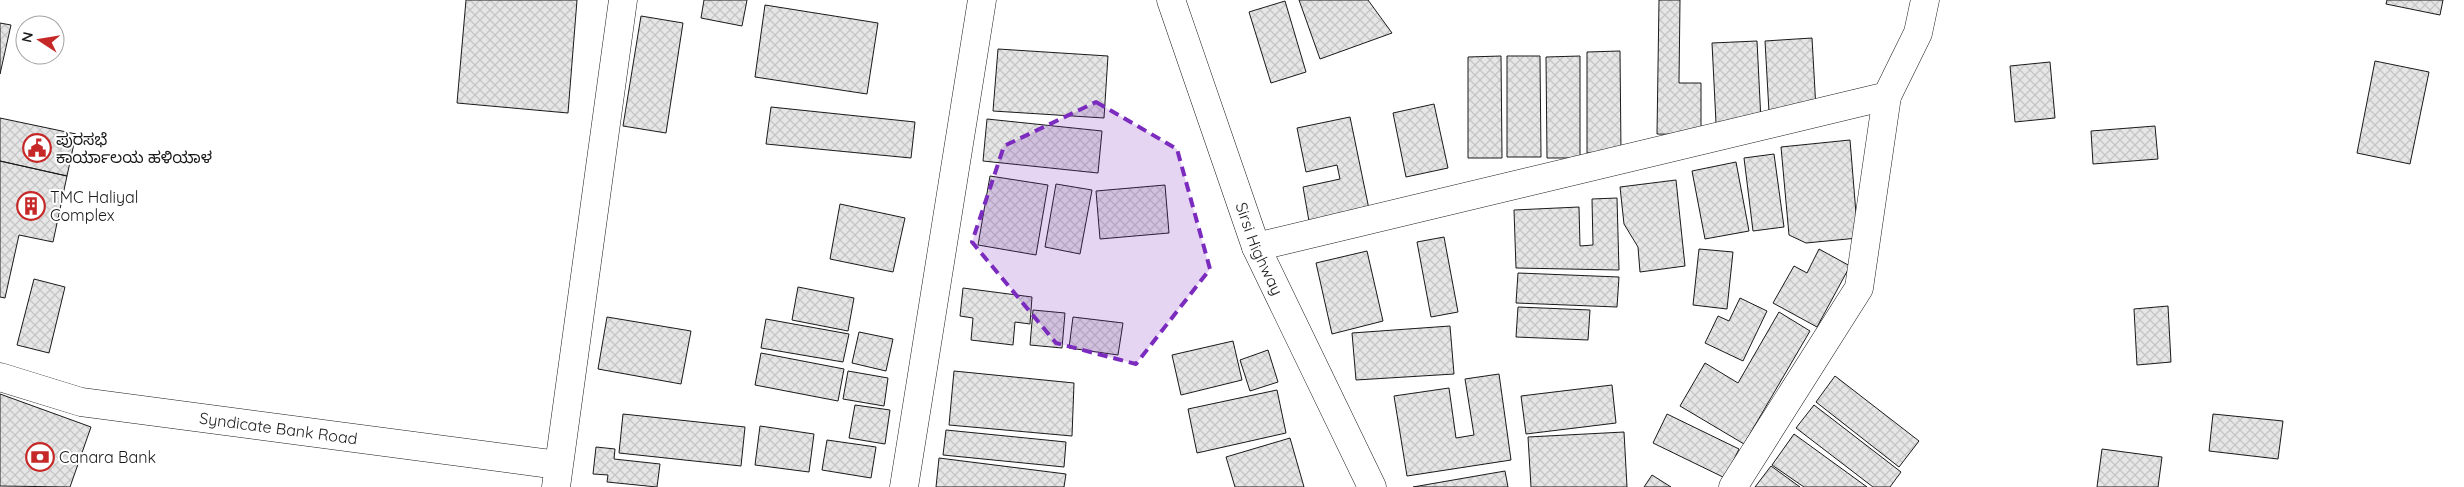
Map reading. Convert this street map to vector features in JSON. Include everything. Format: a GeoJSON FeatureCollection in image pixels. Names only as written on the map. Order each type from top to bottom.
{"type":"FeatureCollection","features":[{"type":"Feature","properties":{"kind":"street"},"geometry":{"type":"LineString","coordinates":[[557,476],[623,0]]}},
{"type":"Feature","properties":{"kind":"street"},"geometry":{"type":"LineString","coordinates":[[904,487],[982,0]]}},
{"type":"Feature","properties":{"kind":"street","name":"Sirsi Highway"},"geometry":{"type":"LineString","coordinates":[[1171,0],[1256,247],[1372,487]]}},
{"type":"Feature","properties":{"kind":"street"},"geometry":{"type":"LineString","coordinates":[[1733,487],[1860,288],[1887,96],[1918,33],[1925,0]]}},
{"type":"Feature","properties":{"kind":"street"},"geometry":{"type":"LineString","coordinates":[[1256,247],[1887,96]]}},
{"type":"Feature","properties":{"kind":"street","name":"Syndicate Bank Road"},"geometry":{"type":"LineString","coordinates":[[0,377],[80,402],[557,476]]}},
{"type":"Feature","properties":{"kind":"highlighted area"},"geometry":{"type":"Polygon","coordinates":[[[1096,102],[1177,149],[1210,269],[1136,364],[1056,343],[972,242],[1004,146],[1096,102]]]}},
{"type":"Feature","properties":{"kind":"building"},"geometry":{"type":"Polygon","coordinates":[[[466,0],[577,0],[568,113],[457,103],[466,0]]]}},
{"type":"Feature","properties":{"kind":"building"},"geometry":{"type":"Polygon","coordinates":[[[704,0],[747,0],[742,26],[701,18],[704,0]]]}},
{"type":"Feature","properties":{"kind":"building"},"geometry":{"type":"Polygon","coordinates":[[[1299,0],[1368,0],[1392,33],[1320,59],[1299,0]]]}},
{"type":"Feature","properties":{"kind":"building"},"geometry":{"type":"Polygon","coordinates":[[[1659,0],[1680,0],[1679,83],[1701,83],[1701,135],[1657,134],[1659,0]]]}},
{"type":"Feature","properties":{"kind":"building"},"geometry":{"type":"Polygon","coordinates":[[[2387,0],[2443,0],[2440,15],[2386,4],[2387,0]]]}},
{"type":"Feature","properties":{"kind":"building"},"geometry":{"type":"Polygon","coordinates":[[[1285,1],[1306,72],[1271,83],[1249,12],[1285,1]]]}},
{"type":"Feature","properties":{"kind":"building"},"geometry":{"type":"Polygon","coordinates":[[[765,5],[878,23],[867,94],[755,77],[765,5]]]}},
{"type":"Feature","properties":{"kind":"building"},"geometry":{"type":"Polygon","coordinates":[[[641,16],[683,23],[666,133],[623,126],[641,16]]]}},
{"type":"Feature","properties":{"kind":"building"},"geometry":{"type":"Polygon","coordinates":[[[0,23],[11,25],[0,74],[0,23]]]}},
{"type":"Feature","properties":{"kind":"building"},"geometry":{"type":"Polygon","coordinates":[[[1812,38],[1816,109],[1769,112],[1765,41],[1812,38]]]}},
{"type":"Feature","properties":{"kind":"building"},"geometry":{"type":"Polygon","coordinates":[[[1757,41],[1761,121],[1716,123],[1712,43],[1757,41]]]}},
{"type":"Feature","properties":{"kind":"building"},"geometry":{"type":"Polygon","coordinates":[[[998,49],[1108,56],[1104,118],[993,111],[998,49]]]}},
{"type":"Feature","properties":{"kind":"building"},"geometry":{"type":"Polygon","coordinates":[[[1620,51],[1621,153],[1587,153],[1587,52],[1620,51]]]}},
{"type":"Feature","properties":{"kind":"building"},"geometry":{"type":"Polygon","coordinates":[[[1501,56],[1502,158],[1468,158],[1468,57],[1501,56]]]}},
{"type":"Feature","properties":{"kind":"building"},"geometry":{"type":"Polygon","coordinates":[[[1507,56],[1540,56],[1541,157],[1507,157],[1507,56]]]}},
{"type":"Feature","properties":{"kind":"building"},"geometry":{"type":"Polygon","coordinates":[[[1580,56],[1580,158],[1547,158],[1546,57],[1580,56]]]}},
{"type":"Feature","properties":{"kind":"building"},"geometry":{"type":"Polygon","coordinates":[[[2375,61],[2429,72],[2410,164],[2357,153],[2375,61]]]}},
{"type":"Feature","properties":{"kind":"building"},"geometry":{"type":"Polygon","coordinates":[[[2050,62],[2055,118],[2015,122],[2010,66],[2050,62]]]}},
{"type":"Feature","properties":{"kind":"building"},"geometry":{"type":"Polygon","coordinates":[[[1434,104],[1448,168],[1406,177],[1393,113],[1434,104]]]}},
{"type":"Feature","properties":{"kind":"building"},"geometry":{"type":"Polygon","coordinates":[[[771,107],[915,122],[911,158],[766,144],[771,107]]]}},
{"type":"Feature","properties":{"kind":"building"},"geometry":{"type":"Polygon","coordinates":[[[1350,117],[1370,214],[1310,227],[1303,187],[1340,179],[1337,165],[1306,172],[1297,128],[1350,117]]]}},
{"type":"Feature","properties":{"kind":"building","name":"ಪುರಸಭೆ ಕಾರ್ಯಾಲಯ ಹಳಿಯಾಳ"},"geometry":{"type":"Polygon","coordinates":[[[0,118],[76,134],[67,176],[0,161],[0,118]]]}},
{"type":"Feature","properties":{"kind":"building"},"geometry":{"type":"Polygon","coordinates":[[[987,119],[1102,131],[1098,173],[983,161],[987,119]]]}},
{"type":"Feature","properties":{"kind":"building"},"geometry":{"type":"Polygon","coordinates":[[[2155,126],[2158,159],[2093,164],[2091,131],[2155,126]]]}},
{"type":"Feature","properties":{"kind":"building"},"geometry":{"type":"Polygon","coordinates":[[[1850,140],[1858,238],[1806,243],[1789,235],[1781,147],[1850,140]]]}},
{"type":"Feature","properties":{"kind":"building"},"geometry":{"type":"Polygon","coordinates":[[[1774,154],[1784,227],[1753,231],[1744,158],[1774,154]]]}},
{"type":"Feature","properties":{"kind":"building","name":"TMC Haliyal Complex"},"geometry":{"type":"Polygon","coordinates":[[[0,161],[67,176],[53,242],[19,235],[5,298],[0,297],[0,161]]]}},
{"type":"Feature","properties":{"kind":"building"},"geometry":{"type":"Polygon","coordinates":[[[1736,162],[1749,231],[1705,239],[1692,171],[1736,162]]]}},
{"type":"Feature","properties":{"kind":"building"},"geometry":{"type":"Polygon","coordinates":[[[990,176],[1048,185],[1036,255],[978,245],[990,176]]]}},
{"type":"Feature","properties":{"kind":"building"},"geometry":{"type":"Polygon","coordinates":[[[1676,180],[1685,266],[1640,272],[1638,247],[1624,224],[1620,187],[1676,180]]]}},
{"type":"Feature","properties":{"kind":"building"},"geometry":{"type":"Polygon","coordinates":[[[1056,184],[1092,190],[1080,254],[1045,247],[1056,184]]]}},
{"type":"Feature","properties":{"kind":"building"},"geometry":{"type":"Polygon","coordinates":[[[1165,185],[1169,233],[1100,239],[1096,191],[1165,185]]]}},
{"type":"Feature","properties":{"kind":"building"},"geometry":{"type":"Polygon","coordinates":[[[1617,198],[1619,270],[1516,268],[1514,210],[1579,207],[1580,246],[1593,245],[1592,199],[1617,198]]]}},
{"type":"Feature","properties":{"kind":"building"},"geometry":{"type":"Polygon","coordinates":[[[840,204],[905,218],[893,272],[830,259],[840,204]]]}},
{"type":"Feature","properties":{"kind":"building"},"geometry":{"type":"Polygon","coordinates":[[[1444,237],[1458,312],[1431,317],[1417,242],[1444,237]]]}},
{"type":"Feature","properties":{"kind":"building"},"geometry":{"type":"Polygon","coordinates":[[[1699,249],[1733,252],[1727,309],[1693,305],[1699,249]]]}},
{"type":"Feature","properties":{"kind":"building"},"geometry":{"type":"Polygon","coordinates":[[[1819,249],[1850,266],[1817,327],[1773,303],[1794,266],[1807,273],[1819,249]]]}},
{"type":"Feature","properties":{"kind":"building"},"geometry":{"type":"Polygon","coordinates":[[[1367,251],[1383,321],[1332,334],[1316,263],[1367,251]]]}},
{"type":"Feature","properties":{"kind":"building"},"geometry":{"type":"Polygon","coordinates":[[[1518,273],[1619,277],[1617,307],[1516,303],[1518,273]]]}},
{"type":"Feature","properties":{"kind":"building"},"geometry":{"type":"Polygon","coordinates":[[[34,279],[65,287],[49,353],[17,345],[34,279]]]}},
{"type":"Feature","properties":{"kind":"building"},"geometry":{"type":"Polygon","coordinates":[[[798,287],[854,298],[848,331],[792,320],[798,287]]]}},
{"type":"Feature","properties":{"kind":"building"},"geometry":{"type":"Polygon","coordinates":[[[963,288],[1032,297],[1030,324],[1015,322],[1013,345],[971,340],[973,318],[960,316],[963,288]]]}},
{"type":"Feature","properties":{"kind":"building"},"geometry":{"type":"Polygon","coordinates":[[[1740,298],[1767,311],[1743,361],[1705,343],[1718,316],[1729,321],[1740,298]]]}},
{"type":"Feature","properties":{"kind":"building"},"geometry":{"type":"Polygon","coordinates":[[[2168,306],[2171,362],[2137,365],[2134,309],[2168,306]]]}},
{"type":"Feature","properties":{"kind":"building"},"geometry":{"type":"Polygon","coordinates":[[[1518,307],[1590,310],[1588,340],[1516,337],[1518,307]]]}},
{"type":"Feature","properties":{"kind":"building"},"geometry":{"type":"Polygon","coordinates":[[[1033,310],[1065,313],[1062,348],[1030,345],[1033,310]]]}},
{"type":"Feature","properties":{"kind":"building"},"geometry":{"type":"Polygon","coordinates":[[[1779,312],[1810,331],[1744,444],[1680,406],[1705,363],[1738,383],[1779,312]]]}},
{"type":"Feature","properties":{"kind":"building"},"geometry":{"type":"Polygon","coordinates":[[[607,317],[691,331],[681,384],[598,369],[607,317]]]}},
{"type":"Feature","properties":{"kind":"building"},"geometry":{"type":"Polygon","coordinates":[[[1073,317],[1123,323],[1118,355],[1069,348],[1073,317]]]}},
{"type":"Feature","properties":{"kind":"building"},"geometry":{"type":"Polygon","coordinates":[[[766,319],[849,334],[843,362],[761,348],[766,319]]]}},
{"type":"Feature","properties":{"kind":"building"},"geometry":{"type":"Polygon","coordinates":[[[1450,326],[1454,374],[1356,380],[1352,333],[1450,326]]]}},
{"type":"Feature","properties":{"kind":"building"},"geometry":{"type":"Polygon","coordinates":[[[859,332],[893,339],[886,371],[852,363],[859,332]]]}},
{"type":"Feature","properties":{"kind":"building"},"geometry":{"type":"Polygon","coordinates":[[[1233,341],[1242,380],[1181,395],[1172,355],[1233,341]]]}},
{"type":"Feature","properties":{"kind":"building"},"geometry":{"type":"Polygon","coordinates":[[[1268,350],[1278,382],[1250,391],[1240,360],[1268,350]]]}},
{"type":"Feature","properties":{"kind":"building"},"geometry":{"type":"Polygon","coordinates":[[[761,353],[844,369],[838,401],[755,385],[761,353]]]}},
{"type":"Feature","properties":{"kind":"building"},"geometry":{"type":"Polygon","coordinates":[[[848,371],[888,378],[884,406],[843,399],[848,371]]]}},
{"type":"Feature","properties":{"kind":"building"},"geometry":{"type":"Polygon","coordinates":[[[954,371],[1074,383],[1072,436],[949,425],[954,371]]]}},
{"type":"Feature","properties":{"kind":"building"},"geometry":{"type":"Polygon","coordinates":[[[1499,374],[1511,460],[1407,476],[1394,396],[1449,388],[1456,438],[1474,435],[1465,379],[1499,374]]]}},
{"type":"Feature","properties":{"kind":"building"},"geometry":{"type":"Polygon","coordinates":[[[1835,376],[1919,441],[1899,467],[1816,402],[1835,376]]]}},
{"type":"Feature","properties":{"kind":"building"},"geometry":{"type":"Polygon","coordinates":[[[1612,385],[1616,423],[1526,434],[1521,396],[1612,385]]]}},
{"type":"Feature","properties":{"kind":"building"},"geometry":{"type":"Polygon","coordinates":[[[1277,390],[1286,433],[1197,453],[1188,409],[1277,390]]]}},
{"type":"Feature","properties":{"kind":"building","name":"Canara Bank"},"geometry":{"type":"Polygon","coordinates":[[[0,394],[91,427],[70,487],[0,486],[0,394]]]}},
{"type":"Feature","properties":{"kind":"building"},"geometry":{"type":"Polygon","coordinates":[[[855,405],[890,410],[885,444],[849,438],[855,405]]]}},
{"type":"Feature","properties":{"kind":"building"},"geometry":{"type":"Polygon","coordinates":[[[1814,405],[1901,472],[1890,487],[1873,487],[1796,428],[1814,405]]]}},
{"type":"Feature","properties":{"kind":"building"},"geometry":{"type":"Polygon","coordinates":[[[623,414],[745,427],[741,466],[619,453],[623,414]]]}},
{"type":"Feature","properties":{"kind":"building"},"geometry":{"type":"Polygon","coordinates":[[[1667,414],[1739,449],[1725,478],[1653,443],[1667,414]]]}},
{"type":"Feature","properties":{"kind":"building"},"geometry":{"type":"Polygon","coordinates":[[[2213,414],[2283,421],[2278,459],[2209,451],[2213,414]]]}},
{"type":"Feature","properties":{"kind":"building"},"geometry":{"type":"Polygon","coordinates":[[[760,426],[814,434],[809,472],[755,465],[760,426]]]}},
{"type":"Feature","properties":{"kind":"building"},"geometry":{"type":"Polygon","coordinates":[[[946,430],[1066,442],[1064,467],[943,455],[946,430]]]}},
{"type":"Feature","properties":{"kind":"building"},"geometry":{"type":"Polygon","coordinates":[[[1624,432],[1627,487],[1531,487],[1528,437],[1624,432]]]}},
{"type":"Feature","properties":{"kind":"building"},"geometry":{"type":"Polygon","coordinates":[[[1794,434],[1867,487],[1804,487],[1772,465],[1794,434]]]}},
{"type":"Feature","properties":{"kind":"building"},"geometry":{"type":"Polygon","coordinates":[[[1290,438],[1304,487],[1235,487],[1226,457],[1290,438]]]}},
{"type":"Feature","properties":{"kind":"building"},"geometry":{"type":"Polygon","coordinates":[[[827,440],[876,447],[871,478],[822,470],[827,440]]]}},
{"type":"Feature","properties":{"kind":"building"},"geometry":{"type":"Polygon","coordinates":[[[596,447],[615,449],[614,459],[660,464],[657,487],[607,482],[608,475],[593,474],[596,447]]]}},
{"type":"Feature","properties":{"kind":"building"},"geometry":{"type":"Polygon","coordinates":[[[2102,449],[2162,457],[2158,487],[2097,487],[2102,449]]]}},
{"type":"Feature","properties":{"kind":"building"},"geometry":{"type":"Polygon","coordinates":[[[939,458],[1066,474],[1064,487],[936,487],[939,458]]]}},
{"type":"Feature","properties":{"kind":"building"},"geometry":{"type":"Polygon","coordinates":[[[1771,466],[1800,487],[1755,487],[1771,466]]]}},
{"type":"Feature","properties":{"kind":"building"},"geometry":{"type":"Polygon","coordinates":[[[1505,471],[1508,487],[1413,487],[1505,471]]]}},
{"type":"Feature","properties":{"kind":"building"},"geometry":{"type":"Polygon","coordinates":[[[1652,475],[1671,487],[1644,487],[1652,475]]]}},
{"type":"Feature","properties":{"kind":"place","name":"ಪುರಸಭೆ ಕಾರ್ಯಾಲಯ ಹಳಿಯಾಳ"},"geometry":{"type":"Point","coordinates":[37,148]}},
{"type":"Feature","properties":{"kind":"place","name":"TMC Haliyal Complex"},"geometry":{"type":"Point","coordinates":[31,206]}},
{"type":"Feature","properties":{"kind":"place","name":"Canara Bank"},"geometry":{"type":"Point","coordinates":[40,457]}}]}
